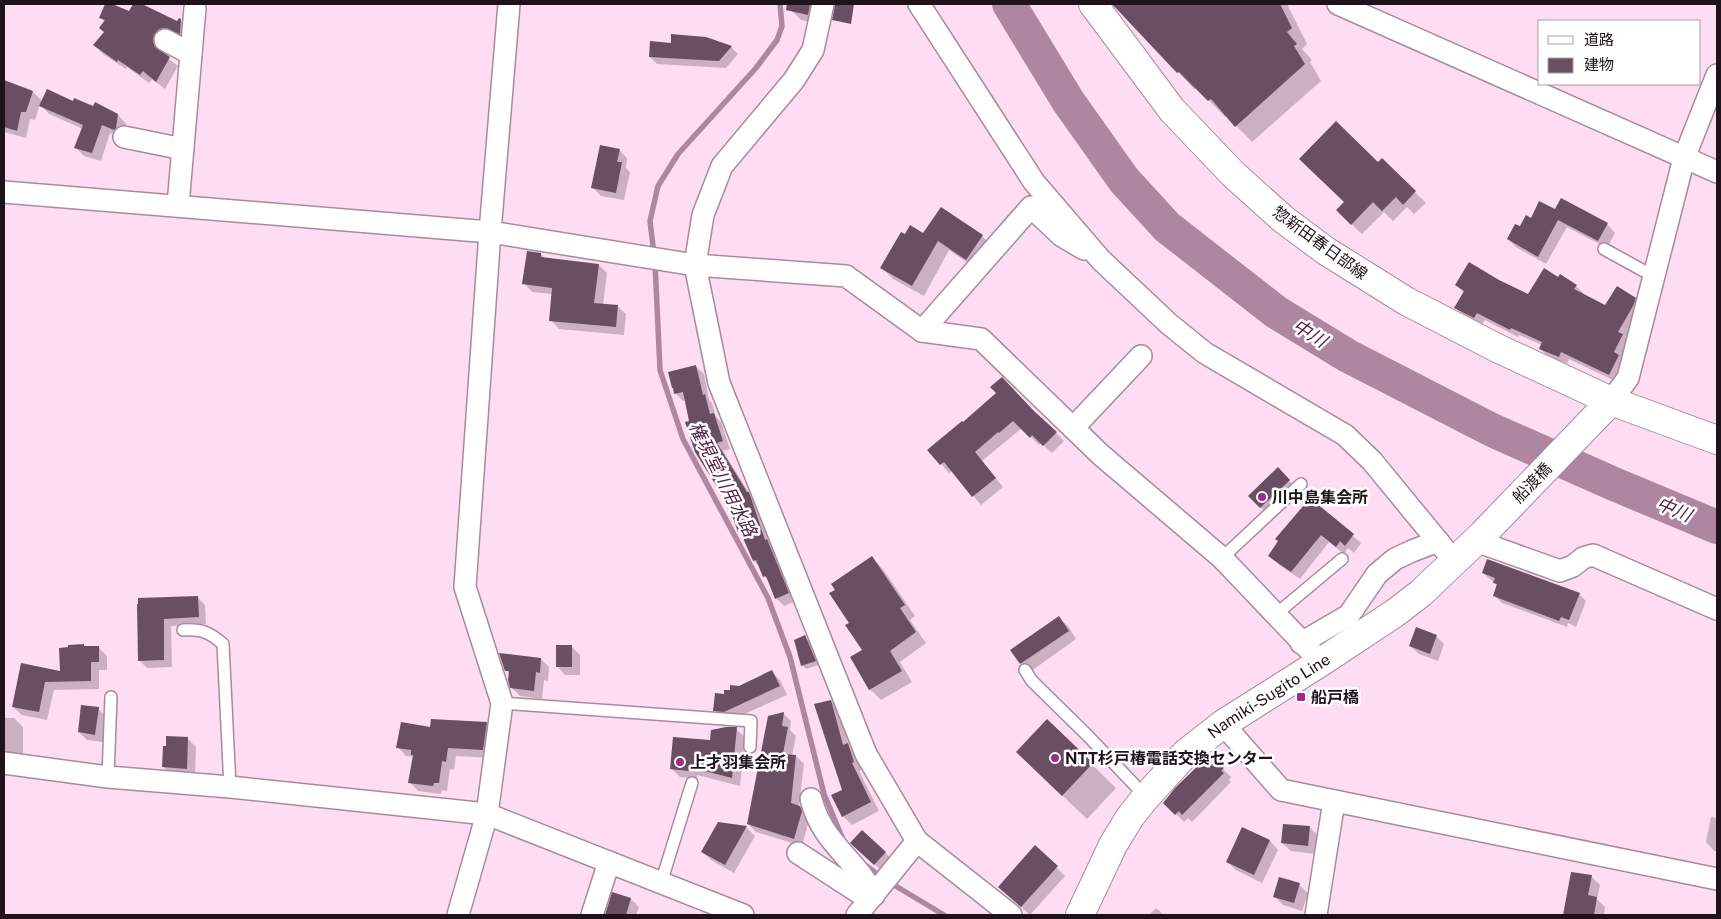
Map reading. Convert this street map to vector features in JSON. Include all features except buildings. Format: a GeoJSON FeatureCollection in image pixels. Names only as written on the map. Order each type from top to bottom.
{"type":"FeatureCollection","features":[{"type":"Feature","properties":{"kind":"main road","name":"惣新田春日部線"},"geometry":{"type":"LineString","coordinates":[[1093,4],[1172,110],[1233,174],[1283,219],[1326,251],[1430,314],[1497,348],[1611,401]]}},
{"type":"Feature","properties":{"kind":"main road","name":"船渡橋"},"geometry":{"type":"LineString","coordinates":[[1479,538],[1611,401]]}},
{"type":"Feature","properties":{"kind":"main road"},"geometry":{"type":"LineString","coordinates":[[1611,401],[1717,440]]}},
{"type":"Feature","properties":{"kind":"main road","name":"Namiki-Sugito Line"},"geometry":{"type":"LineString","coordinates":[[1080,915],[1121,831],[1146,797],[1186,753],[1223,724],[1395,613],[1421,594],[1479,538]]}},
{"type":"Feature","properties":{"kind":"street"},"geometry":{"type":"LineString","coordinates":[[458,915],[488,814],[502,703],[465,587],[490,232],[509,4]]}},
{"type":"Feature","properties":{"kind":"street"},"geometry":{"type":"LineString","coordinates":[[823,4],[813,50],[794,80],[722,166],[703,215],[695,265],[719,383],[866,754],[917,841],[1010,915]]}},
{"type":"Feature","properties":{"kind":"street"},"geometry":{"type":"LineString","coordinates":[[919,4],[1034,182],[1101,260],[1168,324],[1205,353],[1345,435],[1372,461],[1455,562]]}},
{"type":"Feature","properties":{"kind":"street"},"geometry":{"type":"LineString","coordinates":[[1338,4],[1370,10],[1717,172]]}},
{"type":"Feature","properties":{"kind":"street"},"geometry":{"type":"LineString","coordinates":[[178,205],[195,8]]}},
{"type":"Feature","properties":{"kind":"street"},"geometry":{"type":"LineString","coordinates":[[165,40],[191,54]]}},
{"type":"Feature","properties":{"kind":"street"},"geometry":{"type":"LineString","coordinates":[[1611,401],[1628,378],[1684,158],[1717,75]]}},
{"type":"Feature","properties":{"kind":"street"},"geometry":{"type":"LineString","coordinates":[[124,137],[183,150]]}},
{"type":"Feature","properties":{"kind":"street"},"geometry":{"type":"LineString","coordinates":[[4,192],[490,232],[695,265],[846,276],[922,330],[981,339],[1101,455],[1222,558],[1320,662]]}},
{"type":"Feature","properties":{"kind":"street"},"geometry":{"type":"LineString","coordinates":[[922,330],[1031,207],[1062,236],[1101,260]]}},
{"type":"Feature","properties":{"kind":"street"},"geometry":{"type":"LineString","coordinates":[[1073,428],[1141,356]]}},
{"type":"Feature","properties":{"kind":"street"},"geometry":{"type":"LineString","coordinates":[[1479,538],[1560,571],[1593,555],[1717,609]]}},
{"type":"Feature","properties":{"kind":"street"},"geometry":{"type":"LineString","coordinates":[[1302,643],[1349,615],[1377,574],[1395,559],[1438,541]]}},
{"type":"Feature","properties":{"kind":"street"},"geometry":{"type":"LineString","coordinates":[[1223,724],[1281,790],[1717,879]]}},
{"type":"Feature","properties":{"kind":"street"},"geometry":{"type":"LineString","coordinates":[[4,763],[108,777],[230,787],[488,814],[743,915]]}},
{"type":"Feature","properties":{"kind":"street"},"geometry":{"type":"LineString","coordinates":[[811,799],[814,810],[827,837],[866,880],[874,895]]}},
{"type":"Feature","properties":{"kind":"street"},"geometry":{"type":"LineString","coordinates":[[1316,915],[1334,801]]}},
{"type":"Feature","properties":{"kind":"street"},"geometry":{"type":"LineString","coordinates":[[857,915],[917,841]]}},
{"type":"Feature","properties":{"kind":"street"},"geometry":{"type":"LineString","coordinates":[[798,854],[858,892],[874,895]]}},
{"type":"Feature","properties":{"kind":"street"},"geometry":{"type":"LineString","coordinates":[[592,915],[609,862]]}},
{"type":"Feature","properties":{"kind":"lane"},"geometry":{"type":"LineString","coordinates":[[1604,249],[1654,276]]}},
{"type":"Feature","properties":{"kind":"lane"},"geometry":{"type":"LineString","coordinates":[[1222,558],[1301,484]]}},
{"type":"Feature","properties":{"kind":"lane"},"geometry":{"type":"LineString","coordinates":[[1275,615],[1342,559]]}},
{"type":"Feature","properties":{"kind":"lane"},"geometry":{"type":"LineString","coordinates":[[183,630],[200,629],[214,636],[223,644],[230,787]]}},
{"type":"Feature","properties":{"kind":"lane"},"geometry":{"type":"LineString","coordinates":[[1025,670],[1032,681],[1146,797]]}},
{"type":"Feature","properties":{"kind":"lane"},"geometry":{"type":"LineString","coordinates":[[108,777],[111,697]]}},
{"type":"Feature","properties":{"kind":"lane"},"geometry":{"type":"LineString","coordinates":[[502,703],[751,721],[750,747]]}},
{"type":"Feature","properties":{"kind":"lane"},"geometry":{"type":"LineString","coordinates":[[662,883],[692,783]]}},
{"type":"Feature","properties":{"kind":"waterway","name":"権現堂川用水路"},"geometry":{"type":"LineString","coordinates":[[654,254],[650,221],[658,186],[678,154],[756,68],[777,40],[782,26],[780,4]]}},
{"type":"Feature","properties":{"kind":"waterway","name":"中川"},"geometry":{"type":"LineString","coordinates":[[1009,4],[1068,101],[1124,180],[1167,227],[1276,312],[1348,356],[1492,430],[1717,527]]}},
{"type":"Feature","properties":{"kind":"waterway","name":"権現堂川用水路"},"geometry":{"type":"LineString","coordinates":[[655,263],[660,370],[683,439],[768,598],[790,657],[824,794],[844,842]]}},
{"type":"Feature","properties":{"kind":"waterway","name":"権現堂川用水路"},"geometry":{"type":"LineString","coordinates":[[865,865],[881,877]]}},
{"type":"Feature","properties":{"kind":"waterway","name":"権現堂川用水路"},"geometry":{"type":"LineString","coordinates":[[889,882],[944,915]]}},
{"type":"Feature","properties":{"kind":"place","name":"川中島集会所"},"geometry":{"type":"Point","coordinates":[1262,497]}},
{"type":"Feature","properties":{"kind":"place","name":"船戸橋"},"geometry":{"type":"Point","coordinates":[1301,697]}},
{"type":"Feature","properties":{"kind":"place","name":"NTT杉戸椿電話交換センター"},"geometry":{"type":"Point","coordinates":[1055,758]}},
{"type":"Feature","properties":{"kind":"place","name":"上才羽集会所"},"geometry":{"type":"Point","coordinates":[680,762]}}]}
